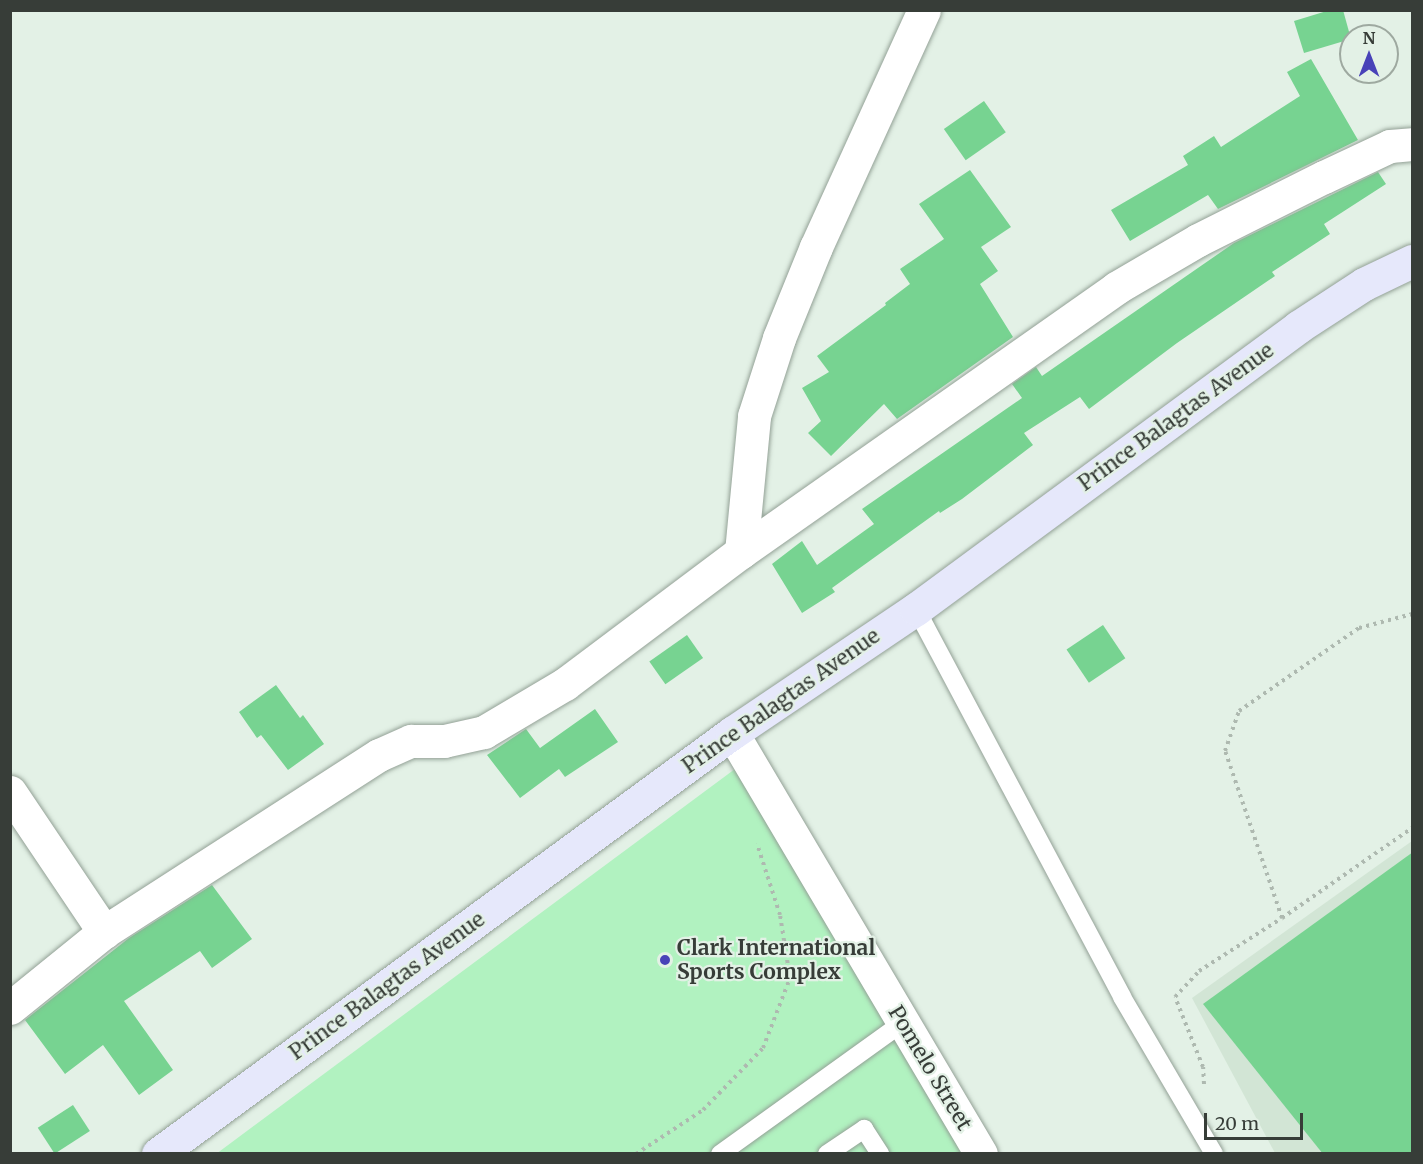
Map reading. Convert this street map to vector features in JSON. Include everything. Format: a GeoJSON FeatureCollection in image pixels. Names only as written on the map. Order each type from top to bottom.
{"type":"FeatureCollection","features":[{"type":"Feature","properties":{"kind":"main road","name":"Prince Balagtas Avenue"},"geometry":{"type":"LineString","coordinates":[[158,1154],[732,733],[916,609],[1298,327],[1364,284],[1413,261]]}},
{"type":"Feature","properties":{"kind":"street"},"geometry":{"type":"LineString","coordinates":[[741,552],[754,416],[779,338],[816,247],[924,10]]}},
{"type":"Feature","properties":{"kind":"street"},"geometry":{"type":"LineString","coordinates":[[10,1008],[104,932],[379,755],[411,741],[444,741],[484,732],[565,684],[741,552],[1116,288],[1198,240],[1324,177],[1390,146],[1413,144]]}},
{"type":"Feature","properties":{"kind":"street","name":"Pomelo Street"},"geometry":{"type":"LineString","coordinates":[[732,733],[981,1154]]}},
{"type":"Feature","properties":{"kind":"street"},"geometry":{"type":"LineString","coordinates":[[10,792],[104,932]]}},
{"type":"Feature","properties":{"kind":"lane"},"geometry":{"type":"LineString","coordinates":[[916,609],[1122,997],[1214,1154]]}},
{"type":"Feature","properties":{"kind":"lane"},"geometry":{"type":"LineString","coordinates":[[720,1154],[902,1023]]}},
{"type":"Feature","properties":{"kind":"lane"},"geometry":{"type":"LineString","coordinates":[[827,1154],[864,1129],[880,1154]]}},
{"type":"Feature","properties":{"kind":"path"},"geometry":{"type":"LineString","coordinates":[[1282,918],[1225,751],[1239,711],[1359,627],[1413,614]]}},
{"type":"Feature","properties":{"kind":"path"},"geometry":{"type":"LineString","coordinates":[[1204,1089],[1203,1067],[1175,997],[1199,971],[1282,918],[1413,828]]}},
{"type":"Feature","properties":{"kind":"path"},"geometry":{"type":"LineString","coordinates":[[636,1154],[703,1110],[763,1048],[790,978],[780,915],[756,842]]}},
{"type":"Feature","properties":{"kind":"shaded area"},"geometry":{"type":"Polygon","coordinates":[[[1412,841],[1412,1153],[1275,1153],[1192,998],[1412,841]]]}},
{"type":"Feature","properties":{"kind":"green space","name":"Clark International Sports Complex"},"geometry":{"type":"Polygon","coordinates":[[[739,766],[964,1154],[216,1154],[739,766]]]}},
{"type":"Feature","properties":{"kind":"building"},"geometry":{"type":"Polygon","coordinates":[[[1330,10],[1343,10],[1347,24],[1339,24],[1339,43],[1304,53],[1294,21],[1330,10]]]}},
{"type":"Feature","properties":{"kind":"building"},"geometry":{"type":"Polygon","coordinates":[[[1311,59],[1358,140],[1218,209],[1208,195],[1130,241],[1111,210],[1188,165],[1183,156],[1214,136],[1221,147],[1300,96],[1287,72],[1311,59]]]}},
{"type":"Feature","properties":{"kind":"building"},"geometry":{"type":"Polygon","coordinates":[[[984,101],[1006,132],[966,160],[944,129],[984,101]]]}},
{"type":"Feature","properties":{"kind":"building"},"geometry":{"type":"Polygon","coordinates":[[[970,170],[1011,227],[981,247],[998,271],[980,284],[1013,337],[897,419],[884,404],[831,456],[808,433],[821,421],[802,388],[829,372],[817,356],[886,305],[885,303],[910,284],[900,269],[944,239],[919,204],[970,170]]]}},
{"type":"Feature","properties":{"kind":"building"},"geometry":{"type":"Polygon","coordinates":[[[1378,172],[1386,184],[1324,224],[1330,234],[1272,272],[1275,276],[1177,343],[1089,409],[1080,397],[1024,433],[1033,445],[962,499],[940,513],[939,511],[832,588],[835,592],[802,613],[772,564],[802,541],[817,565],[874,524],[862,509],[1022,398],[1012,384],[1036,367],[1042,376],[1234,243],[1378,172]]]}},
{"type":"Feature","properties":{"kind":"building"},"geometry":{"type":"Polygon","coordinates":[[[1103,625],[1125,658],[1089,683],[1067,650],[1103,625]]]}},
{"type":"Feature","properties":{"kind":"building"},"geometry":{"type":"Polygon","coordinates":[[[687,635],[703,658],[665,684],[649,661],[687,635]]]}},
{"type":"Feature","properties":{"kind":"building"},"geometry":{"type":"Polygon","coordinates":[[[276,685],[300,718],[303,715],[324,744],[288,770],[261,735],[257,738],[239,712],[276,685]]]}},
{"type":"Feature","properties":{"kind":"building"},"geometry":{"type":"Polygon","coordinates":[[[595,709],[618,742],[565,777],[559,769],[520,798],[487,755],[526,729],[540,748],[595,709]]]}},
{"type":"Feature","properties":{"kind":"building"},"geometry":{"type":"Polygon","coordinates":[[[1413,852],[1413,1154],[1323,1154],[1203,1004],[1413,852]]]}},
{"type":"Feature","properties":{"kind":"building"},"geometry":{"type":"Polygon","coordinates":[[[212,885],[252,939],[212,968],[200,951],[124,1001],[173,1070],[139,1095],[103,1045],[65,1074],[25,1020],[129,938],[212,885]]]}},
{"type":"Feature","properties":{"kind":"building"},"geometry":{"type":"Polygon","coordinates":[[[73,1105],[90,1131],[55,1154],[38,1128],[73,1105]]]}},
{"type":"Feature","properties":{"kind":"place","name":"Clark International Sports Complex"},"geometry":{"type":"Point","coordinates":[665,960]}}]}
